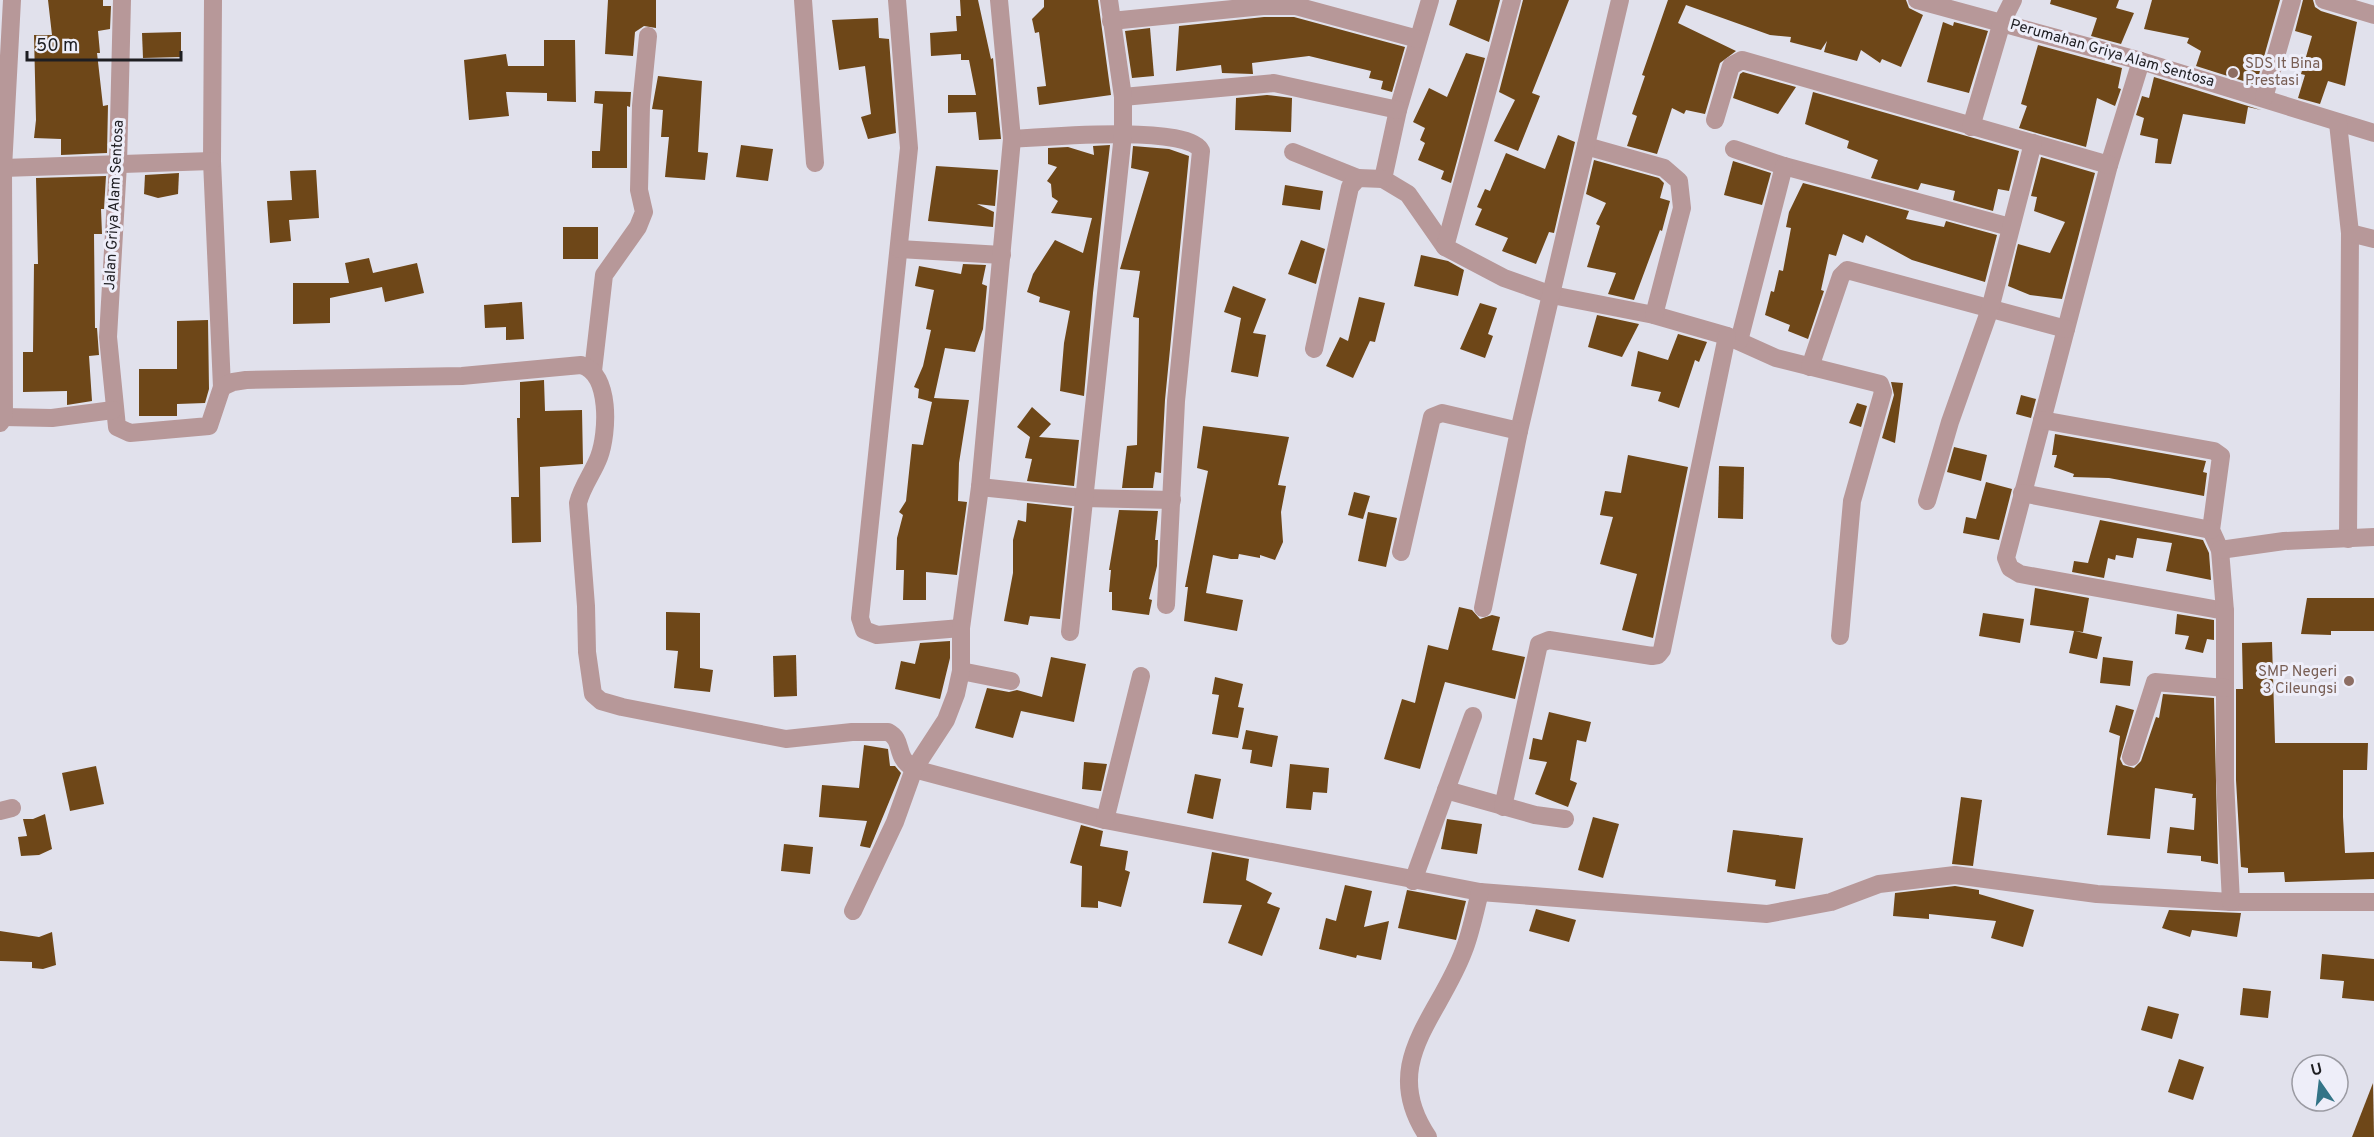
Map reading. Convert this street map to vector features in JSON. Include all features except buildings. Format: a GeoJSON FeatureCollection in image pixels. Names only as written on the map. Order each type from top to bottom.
{"type":"FeatureCollection","features":[{"type":"Feature","properties":{"kind":"street"},"geometry":{"type":"LineString","coordinates":[[12,0],[3,168],[2,420],[52,418],[113,410],[117,427],[130,433],[205,428],[211,424],[222,387],[212,161],[213,0]]}},
{"type":"Feature","properties":{"kind":"street","name":"Jalan Griya Alam Sentosa"},"geometry":{"type":"LineString","coordinates":[[113,410],[108,337],[118,164],[122,0]]}},
{"type":"Feature","properties":{"kind":"street"},"geometry":{"type":"LineString","coordinates":[[803,0],[815,163]]}},
{"type":"Feature","properties":{"kind":"street"},"geometry":{"type":"LineString","coordinates":[[897,0],[909,139],[865,561],[861,625],[868,633],[878,635],[961,628]]}},
{"type":"Feature","properties":{"kind":"street"},"geometry":{"type":"LineString","coordinates":[[853,911],[895,822],[914,769],[946,720],[956,694],[961,671],[961,628],[980,487],[1012,139],[999,0]]}},
{"type":"Feature","properties":{"kind":"street"},"geometry":{"type":"LineString","coordinates":[[1070,632],[1123,134],[1123,97],[1109,0]]}},
{"type":"Feature","properties":{"kind":"street"},"geometry":{"type":"LineString","coordinates":[[1383,179],[1398,110],[1430,0]]}},
{"type":"Feature","properties":{"kind":"street"},"geometry":{"type":"LineString","coordinates":[[1445,247],[1512,0]]}},
{"type":"Feature","properties":{"kind":"street"},"geometry":{"type":"LineString","coordinates":[[1483,608],[1518,431],[1620,0]]}},
{"type":"Feature","properties":{"kind":"street","name":"Perumahan Griya Alam Sentosa"},"geometry":{"type":"LineString","coordinates":[[1917,0],[2141,61],[2374,133]]}},
{"type":"Feature","properties":{"kind":"street"},"geometry":{"type":"LineString","coordinates":[[1971,128],[2002,22],[2013,0]]}},
{"type":"Feature","properties":{"kind":"street"},"geometry":{"type":"LineString","coordinates":[[2264,98],[2292,0]]}},
{"type":"Feature","properties":{"kind":"street"},"geometry":{"type":"LineString","coordinates":[[2324,0],[2374,15]]}},
{"type":"Feature","properties":{"kind":"street"},"geometry":{"type":"LineString","coordinates":[[1111,21],[1263,6],[1296,6],[1418,39]]}},
{"type":"Feature","properties":{"kind":"street"},"geometry":{"type":"LineString","coordinates":[[593,371],[604,275],[638,227],[644,212],[639,190],[641,106],[648,36]]}},
{"type":"Feature","properties":{"kind":"street"},"geometry":{"type":"LineString","coordinates":[[1715,120],[1731,66],[1742,60],[1971,128],[2109,165]]}},
{"type":"Feature","properties":{"kind":"street"},"geometry":{"type":"LineString","coordinates":[[2141,61],[2109,165],[2006,553],[2007,564],[2014,572],[2225,611]]}},
{"type":"Feature","properties":{"kind":"street"},"geometry":{"type":"LineString","coordinates":[[1123,97],[1274,83],[1398,110]]}},
{"type":"Feature","properties":{"kind":"street"},"geometry":{"type":"LineString","coordinates":[[2338,123],[2350,233],[2348,539]]}},
{"type":"Feature","properties":{"kind":"street"},"geometry":{"type":"LineString","coordinates":[[1012,139],[1123,134],[1184,139],[1197,144],[1201,151],[1176,401],[1166,605]]}},
{"type":"Feature","properties":{"kind":"street"},"geometry":{"type":"LineString","coordinates":[[1927,501],[1950,422],[1990,309],[2033,143]]}},
{"type":"Feature","properties":{"kind":"street"},"geometry":{"type":"LineString","coordinates":[[1586,146],[1664,168],[1679,182],[1682,208],[1654,315]]}},
{"type":"Feature","properties":{"kind":"street"},"geometry":{"type":"LineString","coordinates":[[1734,149],[1784,166],[2010,227]]}},
{"type":"Feature","properties":{"kind":"street"},"geometry":{"type":"LineString","coordinates":[[1293,152],[1358,178],[1383,179],[1408,194],[1445,247],[1504,278],[1552,295],[1654,315],[1733,338],[1776,358],[1876,382],[1883,389],[1852,501],[1840,636]]}},
{"type":"Feature","properties":{"kind":"street"},"geometry":{"type":"LineString","coordinates":[[3,168],[212,161]]}},
{"type":"Feature","properties":{"kind":"street"},"geometry":{"type":"LineString","coordinates":[[1503,807],[1539,644],[1549,640],[1652,656],[1658,655],[1662,650],[1733,338],[1784,166]]}},
{"type":"Feature","properties":{"kind":"street"},"geometry":{"type":"LineString","coordinates":[[1314,349],[1347,195],[1358,178]]}},
{"type":"Feature","properties":{"kind":"street"},"geometry":{"type":"LineString","coordinates":[[2350,233],[2374,239]]}},
{"type":"Feature","properties":{"kind":"street"},"geometry":{"type":"LineString","coordinates":[[899,249],[1002,255]]}},
{"type":"Feature","properties":{"kind":"street"},"geometry":{"type":"LineString","coordinates":[[1810,367],[1841,276],[1847,270],[2066,329]]}},
{"type":"Feature","properties":{"kind":"street"},"geometry":{"type":"LineString","coordinates":[[222,387],[246,380],[462,376],[580,365],[593,371],[601,383],[604,397],[602,445],[600,454],[580,492],[578,503],[587,652],[593,694],[601,701],[622,707],[779,738],[795,739],[862,731],[888,732],[897,742],[901,759],[914,769],[1105,820],[1413,881],[1480,892],[1767,914],[1831,902],[1880,884],[1955,875],[2097,894],[2231,902],[2374,902]]}},
{"type":"Feature","properties":{"kind":"street"},"geometry":{"type":"LineString","coordinates":[[1401,552],[1432,417],[1442,413],[1518,431]]}},
{"type":"Feature","properties":{"kind":"street"},"geometry":{"type":"LineString","coordinates":[[2042,420],[2217,453],[2221,463],[2211,530],[2220,550],[2225,611],[2225,780],[2231,902]]}},
{"type":"Feature","properties":{"kind":"street"},"geometry":{"type":"LineString","coordinates":[[980,487],[1083,498],[1172,500]]}},
{"type":"Feature","properties":{"kind":"street"},"geometry":{"type":"LineString","coordinates":[[2022,493],[2211,530]]}},
{"type":"Feature","properties":{"kind":"street"},"geometry":{"type":"LineString","coordinates":[[2220,550],[2284,541],[2374,537]]}},
{"type":"Feature","properties":{"kind":"street"},"geometry":{"type":"LineString","coordinates":[[961,671],[1011,681]]}},
{"type":"Feature","properties":{"kind":"street"},"geometry":{"type":"LineString","coordinates":[[1105,820],[1142,676]]}},
{"type":"Feature","properties":{"kind":"street"},"geometry":{"type":"LineString","coordinates":[[2132,757],[2155,682],[2225,688]]}},
{"type":"Feature","properties":{"kind":"street"},"geometry":{"type":"LineString","coordinates":[[1413,881],[1473,716]]}},
{"type":"Feature","properties":{"kind":"street"},"geometry":{"type":"LineString","coordinates":[[1446,790],[1503,807],[1565,819]]}},
{"type":"Feature","properties":{"kind":"street"},"geometry":{"type":"LineString","coordinates":[[1428,1137],[1415,1118],[1411,1104],[1407,1079],[1410,1058],[1464,951],[1480,892]]}},
{"type":"Feature","properties":{"kind":"place","name":"SDS It Bina Prestasi"},"geometry":{"type":"Point","coordinates":[2233,73]}},
{"type":"Feature","properties":{"kind":"place","name":"SMP Negeri 3 Cileungsi"},"geometry":{"type":"Point","coordinates":[2349,681]}}]}
